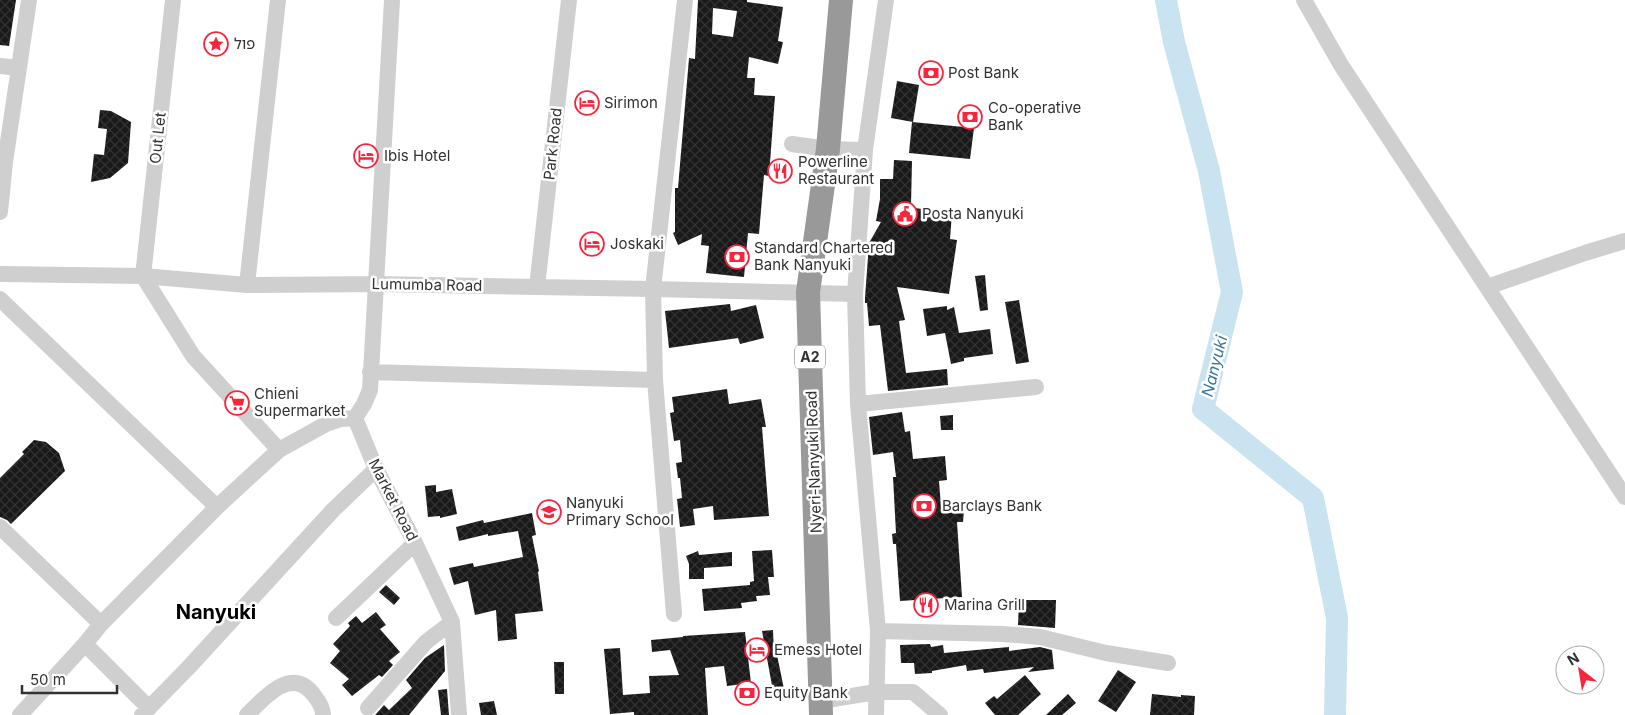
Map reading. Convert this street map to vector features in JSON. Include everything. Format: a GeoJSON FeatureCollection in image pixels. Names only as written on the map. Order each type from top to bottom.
{"type":"FeatureCollection","features":[{"type":"Feature","properties":{"kind":"highway","name":"Nyeri-Nanyuki Road"},"geometry":{"type":"LineString","coordinates":[[821,708],[808,292],[828,149],[841,0]]}},
{"type":"Feature","properties":{"kind":"street"},"geometry":{"type":"LineString","coordinates":[[0,212],[29,0]]}},
{"type":"Feature","properties":{"kind":"street","name":"Out Let"},"geometry":{"type":"LineString","coordinates":[[143,276],[173,0]]}},
{"type":"Feature","properties":{"kind":"street"},"geometry":{"type":"LineString","coordinates":[[247,285],[278,0]]}},
{"type":"Feature","properties":{"kind":"street"},"geometry":{"type":"LineString","coordinates":[[20,715],[101,624],[217,507],[279,450],[326,424],[341,419],[355,418],[364,404],[370,390],[392,0]]}},
{"type":"Feature","properties":{"kind":"street","name":"Park Road"},"geometry":{"type":"LineString","coordinates":[[538,287],[569,0]]}},
{"type":"Feature","properties":{"kind":"street"},"geometry":{"type":"LineString","coordinates":[[674,614],[655,380],[653,288],[685,0]]}},
{"type":"Feature","properties":{"kind":"street"},"geometry":{"type":"LineString","coordinates":[[876,715],[878,631],[858,404],[855,294],[865,150],[886,0]]}},
{"type":"Feature","properties":{"kind":"street"},"geometry":{"type":"LineString","coordinates":[[1304,0],[1341,65],[1625,497]]}},
{"type":"Feature","properties":{"kind":"street"},"geometry":{"type":"LineString","coordinates":[[0,66],[19,68]]}},
{"type":"Feature","properties":{"kind":"street"},"geometry":{"type":"LineString","coordinates":[[792,144],[828,149],[865,150]]}},
{"type":"Feature","properties":{"kind":"street"},"geometry":{"type":"LineString","coordinates":[[1487,287],[1625,241]]}},
{"type":"Feature","properties":{"kind":"street","name":"Lumumba Road"},"geometry":{"type":"LineString","coordinates":[[0,274],[143,276],[247,285],[376,284],[653,288],[855,294]]}},
{"type":"Feature","properties":{"kind":"street"},"geometry":{"type":"LineString","coordinates":[[143,276],[193,356],[279,450]]}},
{"type":"Feature","properties":{"kind":"street"},"geometry":{"type":"LineString","coordinates":[[0,299],[217,507]]}},
{"type":"Feature","properties":{"kind":"street"},"geometry":{"type":"LineString","coordinates":[[370,372],[655,380]]}},
{"type":"Feature","properties":{"kind":"street"},"geometry":{"type":"LineString","coordinates":[[858,404],[1036,387]]}},
{"type":"Feature","properties":{"kind":"street","name":"Market Road"},"geometry":{"type":"LineString","coordinates":[[355,418],[376,469],[415,543],[452,622],[459,715]]}},
{"type":"Feature","properties":{"kind":"street"},"geometry":{"type":"LineString","coordinates":[[85,644],[146,711],[190,667],[333,510],[376,469]]}},
{"type":"Feature","properties":{"kind":"street"},"geometry":{"type":"LineString","coordinates":[[0,527],[101,624]]}},
{"type":"Feature","properties":{"kind":"street"},"geometry":{"type":"LineString","coordinates":[[336,618],[415,543]]}},
{"type":"Feature","properties":{"kind":"street"},"geometry":{"type":"LineString","coordinates":[[368,708],[426,642],[452,622]]}},
{"type":"Feature","properties":{"kind":"street"},"geometry":{"type":"LineString","coordinates":[[878,631],[1003,634],[1040,637],[1106,653],[1168,663]]}},
{"type":"Feature","properties":{"kind":"street"},"geometry":{"type":"LineString","coordinates":[[247,715],[270,693],[284,684],[293,682],[307,686],[323,710],[322,715]]}},
{"type":"Feature","properties":{"kind":"street"},"geometry":{"type":"LineString","coordinates":[[821,708],[876,692],[913,692],[940,715]]}},
{"type":"Feature","properties":{"kind":"building"},"geometry":{"type":"Polygon","coordinates":[[[0,0],[16,0],[9,46],[0,45],[0,0]]]}},
{"type":"Feature","properties":{"kind":"building"},"geometry":{"type":"Polygon","coordinates":[[[698,0],[747,0],[747,2],[783,7],[778,41],[783,42],[778,64],[749,57],[747,78],[755,78],[754,95],[775,96],[769,176],[764,175],[759,234],[748,233],[744,277],[706,273],[709,246],[701,245],[702,234],[678,245],[673,233],[675,232],[675,188],[678,188],[689,58],[695,59],[698,0]],[[713,8],[712,34],[733,37],[737,11],[713,8]]]}},
{"type":"Feature","properties":{"kind":"building"},"geometry":{"type":"Polygon","coordinates":[[[897,81],[919,85],[913,122],[891,118],[897,81]]]}},
{"type":"Feature","properties":{"kind":"building"},"geometry":{"type":"Polygon","coordinates":[[[100,110],[111,111],[131,122],[128,163],[110,178],[91,182],[94,154],[104,155],[107,129],[98,128],[100,110]]]}},
{"type":"Feature","properties":{"kind":"building"},"geometry":{"type":"Polygon","coordinates":[[[912,122],[974,128],[970,159],[909,153],[912,122]]]}},
{"type":"Feature","properties":{"kind":"building"},"geometry":{"type":"Polygon","coordinates":[[[894,160],[912,161],[911,206],[952,213],[950,239],[957,240],[949,294],[897,287],[905,320],[899,321],[906,373],[947,369],[948,385],[888,391],[880,325],[869,326],[865,298],[869,243],[881,222],[876,221],[880,199],[880,179],[893,179],[894,160]]]}},
{"type":"Feature","properties":{"kind":"building"},"geometry":{"type":"Polygon","coordinates":[[[985,275],[988,310],[980,311],[975,276],[985,275]]]}},
{"type":"Feature","properties":{"kind":"building"},"geometry":{"type":"Polygon","coordinates":[[[1019,300],[1029,362],[1016,364],[1005,302],[1019,300]]]}},
{"type":"Feature","properties":{"kind":"building"},"geometry":{"type":"Polygon","coordinates":[[[730,304],[731,311],[756,305],[764,338],[740,344],[738,338],[669,348],[665,311],[730,304]]]}},
{"type":"Feature","properties":{"kind":"building"},"geometry":{"type":"Polygon","coordinates":[[[947,306],[947,310],[954,307],[959,333],[990,329],[993,354],[964,358],[964,361],[951,364],[945,333],[927,336],[923,309],[947,306]]]}},
{"type":"Feature","properties":{"kind":"building"},"geometry":{"type":"Polygon","coordinates":[[[727,389],[729,404],[761,399],[766,427],[762,427],[769,516],[714,520],[713,506],[693,509],[695,525],[680,527],[677,499],[682,498],[676,463],[682,462],[680,440],[674,441],[670,413],[674,412],[672,397],[727,389]]]}},
{"type":"Feature","properties":{"kind":"building"},"geometry":{"type":"Polygon","coordinates":[[[902,412],[905,432],[910,431],[913,459],[945,456],[947,480],[939,481],[941,507],[956,506],[956,510],[964,510],[963,522],[957,522],[962,597],[900,601],[896,544],[893,544],[892,534],[896,533],[893,477],[896,477],[893,452],[873,455],[869,417],[902,412]]]}},
{"type":"Feature","properties":{"kind":"building"},"geometry":{"type":"Polygon","coordinates":[[[953,415],[953,430],[941,430],[940,416],[953,415]]]}},
{"type":"Feature","properties":{"kind":"building"},"geometry":{"type":"Polygon","coordinates":[[[34,440],[46,442],[59,453],[65,471],[11,524],[0,517],[0,478],[24,454],[22,452],[34,440]]]}},
{"type":"Feature","properties":{"kind":"building"},"geometry":{"type":"Polygon","coordinates":[[[436,485],[436,492],[452,489],[457,514],[440,518],[440,516],[428,517],[425,486],[436,485]]]}},
{"type":"Feature","properties":{"kind":"building"},"geometry":{"type":"Polygon","coordinates":[[[532,513],[536,535],[532,536],[539,571],[543,611],[515,614],[517,639],[498,641],[496,610],[475,615],[468,581],[454,585],[449,568],[473,563],[474,567],[523,557],[518,531],[488,536],[488,534],[459,541],[456,527],[483,520],[484,523],[532,513]]]}},
{"type":"Feature","properties":{"kind":"building"},"geometry":{"type":"Polygon","coordinates":[[[772,550],[774,577],[768,577],[770,595],[756,596],[757,601],[741,603],[742,608],[704,611],[702,589],[750,585],[750,582],[754,581],[752,551],[772,550]]]}},
{"type":"Feature","properties":{"kind":"building"},"geometry":{"type":"Polygon","coordinates":[[[698,551],[699,555],[732,552],[732,566],[704,568],[704,579],[689,579],[689,564],[686,556],[698,551]]]}},
{"type":"Feature","properties":{"kind":"building"},"geometry":{"type":"Polygon","coordinates":[[[386,585],[400,598],[394,605],[379,592],[386,585]]]}},
{"type":"Feature","properties":{"kind":"building"},"geometry":{"type":"Polygon","coordinates":[[[1019,600],[1056,600],[1055,628],[1018,625],[1019,600]]]}},
{"type":"Feature","properties":{"kind":"building"},"geometry":{"type":"Polygon","coordinates":[[[376,612],[386,625],[380,629],[400,652],[389,661],[393,665],[382,677],[379,675],[352,696],[342,685],[349,679],[330,663],[340,651],[333,644],[350,626],[348,623],[356,616],[362,623],[376,612]]]}},
{"type":"Feature","properties":{"kind":"building"},"geometry":{"type":"Polygon","coordinates":[[[773,630],[774,655],[777,655],[784,689],[773,691],[762,631],[773,630]]]}},
{"type":"Feature","properties":{"kind":"building"},"geometry":{"type":"Polygon","coordinates":[[[745,632],[751,683],[727,686],[724,666],[705,668],[708,715],[634,715],[634,712],[610,714],[604,649],[620,648],[623,695],[650,693],[649,676],[679,675],[670,650],[652,652],[651,640],[745,632]]]}},
{"type":"Feature","properties":{"kind":"building"},"geometry":{"type":"Polygon","coordinates":[[[930,644],[931,647],[943,645],[944,653],[1009,647],[1009,651],[1040,647],[1052,650],[1054,669],[1028,672],[1034,667],[984,673],[983,669],[967,671],[966,665],[932,671],[932,673],[915,674],[914,663],[901,663],[900,645],[930,644]]]}},
{"type":"Feature","properties":{"kind":"building"},"geometry":{"type":"Polygon","coordinates":[[[444,645],[445,671],[409,715],[375,715],[384,705],[389,710],[412,688],[406,680],[425,658],[444,645]]]}},
{"type":"Feature","properties":{"kind":"building"},"geometry":{"type":"Polygon","coordinates":[[[554,662],[564,662],[564,694],[555,694],[554,662]]]}},
{"type":"Feature","properties":{"kind":"building"},"geometry":{"type":"Polygon","coordinates":[[[1118,670],[1136,682],[1116,712],[1098,701],[1118,670]]]}},
{"type":"Feature","properties":{"kind":"building"},"geometry":{"type":"Polygon","coordinates":[[[1025,675],[1041,694],[1018,715],[995,715],[985,703],[994,696],[997,699],[1025,675]]]}},
{"type":"Feature","properties":{"kind":"building"},"geometry":{"type":"Polygon","coordinates":[[[447,689],[449,715],[441,715],[438,690],[447,689]]]}},
{"type":"Feature","properties":{"kind":"building"},"geometry":{"type":"Polygon","coordinates":[[[1068,694],[1076,703],[1062,715],[1046,715],[1068,694]]]}},
{"type":"Feature","properties":{"kind":"building"},"geometry":{"type":"Polygon","coordinates":[[[1152,694],[1181,697],[1181,695],[1195,696],[1194,715],[1150,715],[1152,694]]]}},
{"type":"Feature","properties":{"kind":"building"},"geometry":{"type":"Polygon","coordinates":[[[494,701],[497,715],[481,715],[479,703],[494,701]]]}},
{"type":"Feature","properties":{"kind":"waterway","name":"Nanyuki"},"geometry":{"type":"LineString","coordinates":[[1166,0],[1174,42],[1209,171],[1232,292],[1203,409],[1313,498],[1337,618],[1335,715]]}},
{"type":"Feature","properties":{"kind":"place","name":"פול"},"geometry":{"type":"Point","coordinates":[216,44]}},
{"type":"Feature","properties":{"kind":"place","name":"Post Bank"},"geometry":{"type":"Point","coordinates":[931,73]}},
{"type":"Feature","properties":{"kind":"place","name":"Sirimon"},"geometry":{"type":"Point","coordinates":[587,103]}},
{"type":"Feature","properties":{"kind":"place","name":"Co-operative Bank"},"geometry":{"type":"Point","coordinates":[970,117]}},
{"type":"Feature","properties":{"kind":"place","name":"Ibis Hotel"},"geometry":{"type":"Point","coordinates":[366,156]}},
{"type":"Feature","properties":{"kind":"place","name":"Powerline Restaurant"},"geometry":{"type":"Point","coordinates":[780,171]}},
{"type":"Feature","properties":{"kind":"place","name":"Posta Nanyuki"},"geometry":{"type":"Point","coordinates":[905,214]}},
{"type":"Feature","properties":{"kind":"place","name":"Joskaki"},"geometry":{"type":"Point","coordinates":[592,244]}},
{"type":"Feature","properties":{"kind":"place","name":"Standard Chartered Bank Nanyuki"},"geometry":{"type":"Point","coordinates":[737,257]}},
{"type":"Feature","properties":{"kind":"place","name":"Chieni Supermarket"},"geometry":{"type":"Point","coordinates":[237,403]}},
{"type":"Feature","properties":{"kind":"place","name":"Barclays Bank"},"geometry":{"type":"Point","coordinates":[924,506]}},
{"type":"Feature","properties":{"kind":"place","name":"Nanyuki Primary School"},"geometry":{"type":"Point","coordinates":[549,512]}},
{"type":"Feature","properties":{"kind":"place","name":"Marina Grill"},"geometry":{"type":"Point","coordinates":[926,605]}},
{"type":"Feature","properties":{"kind":"place","name":"Emess Hotel"},"geometry":{"type":"Point","coordinates":[757,650]}},
{"type":"Feature","properties":{"kind":"place","name":"Equity Bank"},"geometry":{"type":"Point","coordinates":[747,693]}},
{"type":"Feature","properties":{"kind":"district","name":"Nanyuki"},"geometry":{"type":"Point","coordinates":[216,612]}}]}
